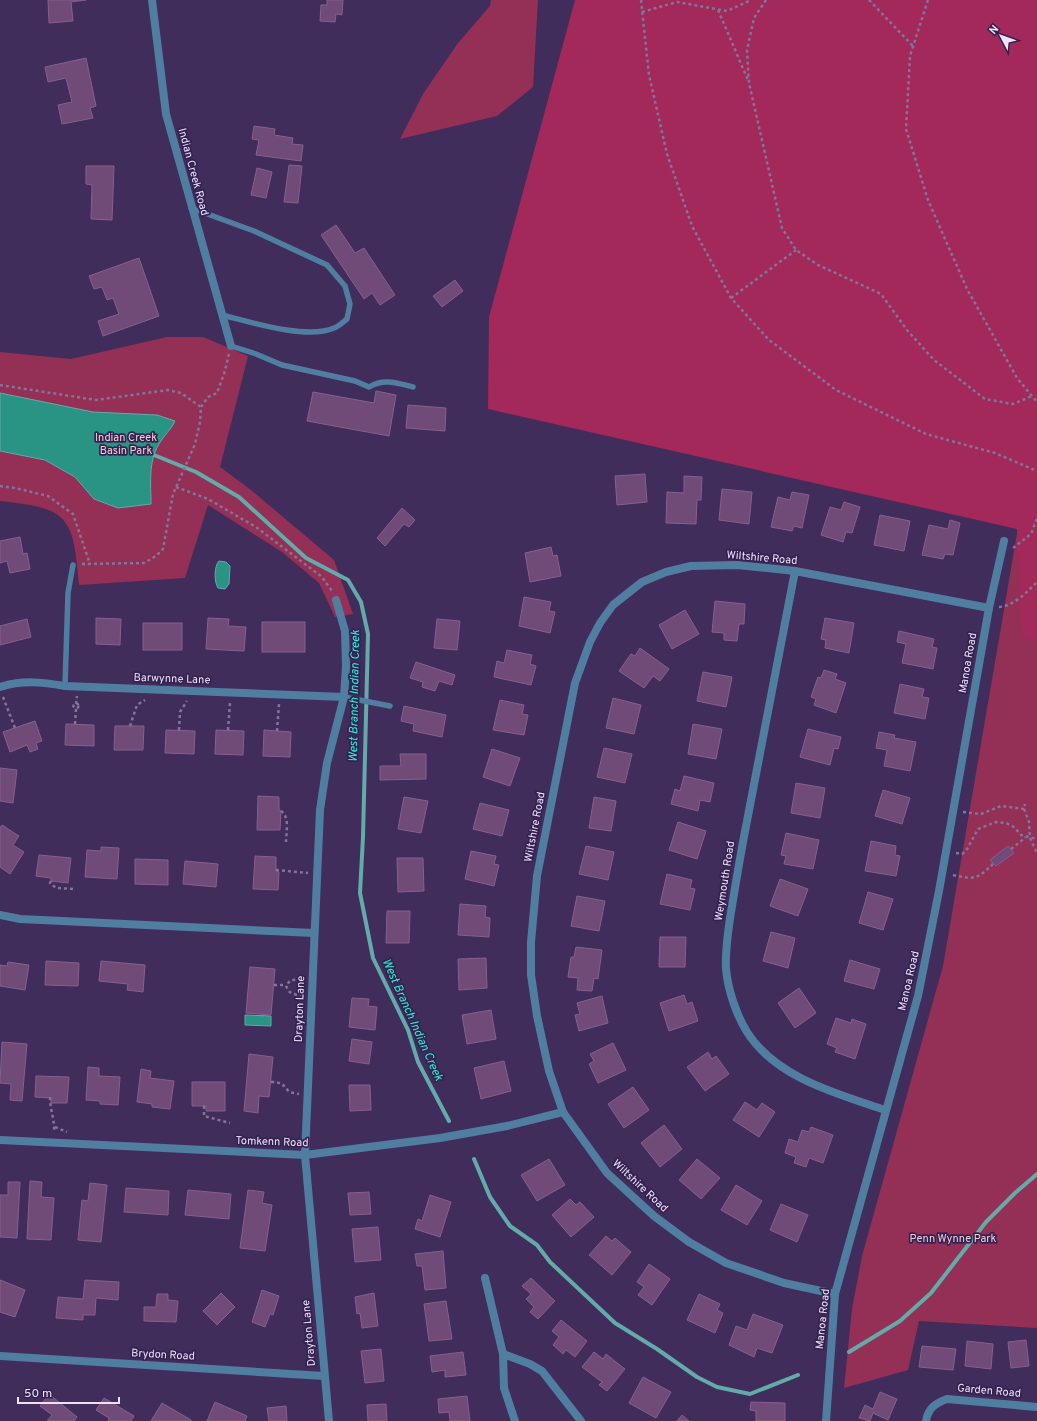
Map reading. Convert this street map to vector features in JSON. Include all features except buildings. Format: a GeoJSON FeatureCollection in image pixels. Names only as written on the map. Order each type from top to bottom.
{"type":"FeatureCollection","features":[{"type":"Feature","properties":{"kind":"street","name":"Indian Creek Road"},"geometry":{"type":"LineString","coordinates":[[152,0],[166,114],[191,208],[231,346]]}},
{"type":"Feature","properties":{"kind":"street","name":"Manoa Road"},"geometry":{"type":"LineString","coordinates":[[826,1421],[836,1294],[885,1110],[918,996],[942,872],[989,608],[1004,541]]}},
{"type":"Feature","properties":{"kind":"street","name":"Wiltshire Road"},"geometry":{"type":"LineString","coordinates":[[836,1294],[784,1283],[726,1263],[688,1242],[654,1216],[607,1173],[563,1112],[549,1071],[536,1016],[531,975],[531,942],[540,860],[575,683],[590,642],[600,623],[613,605],[642,582],[666,572],[691,566],[737,565],[795,572],[989,608]]}},
{"type":"Feature","properties":{"kind":"street","name":"Weymouth Road"},"geometry":{"type":"LineString","coordinates":[[795,572],[737,871],[727,941],[726,968],[730,989],[737,1011],[747,1033],[766,1053],[787,1070],[819,1088],[885,1110]]}},
{"type":"Feature","properties":{"kind":"street","name":"Drayton Lane"},"geometry":{"type":"LineString","coordinates":[[329,1421],[305,1155],[316,874],[320,810],[327,763],[344,697],[346,666],[345,631],[336,600]]}},
{"type":"Feature","properties":{"kind":"street","name":"Barwynne Lane"},"geometry":{"type":"LineString","coordinates":[[1,690],[29,681],[65,686],[344,697]]}},
{"type":"Feature","properties":{"kind":"street"},"geometry":{"type":"LineString","coordinates":[[0,916],[20,920],[314,933]]}},
{"type":"Feature","properties":{"kind":"street","name":"Tomkenn Road"},"geometry":{"type":"LineString","coordinates":[[0,1140],[305,1155],[440,1138],[507,1126],[563,1112]]}},
{"type":"Feature","properties":{"kind":"street"},"geometry":{"type":"LineString","coordinates":[[485,1278],[503,1354],[504,1388],[514,1420]]}},
{"type":"Feature","properties":{"kind":"street"},"geometry":{"type":"LineString","coordinates":[[503,1354],[530,1364],[542,1371],[581,1421]]}},
{"type":"Feature","properties":{"kind":"street","name":"Brydon Road"},"geometry":{"type":"LineString","coordinates":[[0,1356],[324,1376]]}},
{"type":"Feature","properties":{"kind":"street","name":"Garden Road"},"geometry":{"type":"LineString","coordinates":[[926,1421],[930,1409],[947,1399],[1037,1407]]}},
{"type":"Feature","properties":{"kind":"lane"},"geometry":{"type":"LineString","coordinates":[[191,208],[254,230],[328,265],[345,286],[350,304],[347,319],[334,329],[310,332],[279,329],[222,315]]}},
{"type":"Feature","properties":{"kind":"lane"},"geometry":{"type":"LineString","coordinates":[[231,346],[256,354],[282,365],[355,381],[369,386],[386,380],[413,386]]}},
{"type":"Feature","properties":{"kind":"lane"},"geometry":{"type":"LineString","coordinates":[[65,686],[68,593],[73,565]]}},
{"type":"Feature","properties":{"kind":"lane"},"geometry":{"type":"LineString","coordinates":[[344,697],[390,706]]}},
{"type":"Feature","properties":{"kind":"path"},"geometry":{"type":"LineString","coordinates":[[641,0],[649,75],[667,154],[692,226],[730,298],[769,340],[836,390],[926,434],[995,453],[1037,471]]}},
{"type":"Feature","properties":{"kind":"path"},"geometry":{"type":"LineString","coordinates":[[642,12],[677,2],[727,11],[751,0]]}},
{"type":"Feature","properties":{"kind":"path"},"geometry":{"type":"LineString","coordinates":[[766,0],[754,18],[747,50],[749,83],[782,228],[796,250],[818,265],[881,294],[907,330],[934,360],[985,399],[1013,404],[1032,396]]}},
{"type":"Feature","properties":{"kind":"path"},"geometry":{"type":"LineString","coordinates":[[869,0],[914,46]]}},
{"type":"Feature","properties":{"kind":"path"},"geometry":{"type":"LineString","coordinates":[[928,0],[910,56],[906,129],[928,200],[967,289],[1017,378],[1037,402]]}},
{"type":"Feature","properties":{"kind":"path"},"geometry":{"type":"LineString","coordinates":[[718,10],[749,83]]}},
{"type":"Feature","properties":{"kind":"path"},"geometry":{"type":"LineString","coordinates":[[730,298],[796,250]]}},
{"type":"Feature","properties":{"kind":"path"},"geometry":{"type":"LineString","coordinates":[[73,565],[144,563],[160,553],[165,544],[171,501],[199,431],[201,407],[208,398],[217,393],[224,374],[231,346]]}},
{"type":"Feature","properties":{"kind":"path"},"geometry":{"type":"LineString","coordinates":[[0,385],[96,400],[168,390],[181,393],[201,407]]}},
{"type":"Feature","properties":{"kind":"path"},"geometry":{"type":"LineString","coordinates":[[0,486],[48,496],[73,514],[90,564]]}},
{"type":"Feature","properties":{"kind":"path"},"geometry":{"type":"LineString","coordinates":[[176,487],[208,499],[256,527],[322,577],[331,587],[336,600]]}},
{"type":"Feature","properties":{"kind":"path"},"geometry":{"type":"LineString","coordinates":[[1000,558],[1032,534],[1037,518]]}},
{"type":"Feature","properties":{"kind":"path"},"geometry":{"type":"LineString","coordinates":[[989,608],[1004,607],[1015,601],[1037,582]]}},
{"type":"Feature","properties":{"kind":"path"},"geometry":{"type":"LineString","coordinates":[[1,690],[15,728]]}},
{"type":"Feature","properties":{"kind":"path"},"geometry":{"type":"LineString","coordinates":[[228,730],[231,692]]}},
{"type":"Feature","properties":{"kind":"path"},"geometry":{"type":"LineString","coordinates":[[276,731],[279,694]]}},
{"type":"Feature","properties":{"kind":"path"},"geometry":{"type":"LineString","coordinates":[[130,726],[137,705],[148,698]]}},
{"type":"Feature","properties":{"kind":"path"},"geometry":{"type":"LineString","coordinates":[[179,730],[180,712],[183,704],[189,700]]}},
{"type":"Feature","properties":{"kind":"path"},"geometry":{"type":"LineString","coordinates":[[75,724],[76,709]]}},
{"type":"Feature","properties":{"kind":"path"},"geometry":{"type":"LineString","coordinates":[[1025,804],[1024,809],[1029,822],[1030,838],[1037,853]]}},
{"type":"Feature","properties":{"kind":"path"},"geometry":{"type":"LineString","coordinates":[[953,810],[981,814],[1001,806],[1024,809]]}},
{"type":"Feature","properties":{"kind":"path"},"geometry":{"type":"LineString","coordinates":[[281,812],[285,814],[286,818],[286,842]]}},
{"type":"Feature","properties":{"kind":"path"},"geometry":{"type":"LineString","coordinates":[[946,850],[962,854],[966,852],[978,830],[996,822],[1006,823],[1014,827],[1026,837],[1037,839]]}},
{"type":"Feature","properties":{"kind":"path"},"geometry":{"type":"LineString","coordinates":[[1011,849],[1026,837]]}},
{"type":"Feature","properties":{"kind":"path"},"geometry":{"type":"LineString","coordinates":[[942,872],[971,879],[979,876],[993,864]]}},
{"type":"Feature","properties":{"kind":"path"},"geometry":{"type":"LineString","coordinates":[[276,870],[316,874]]}},
{"type":"Feature","properties":{"kind":"path"},"geometry":{"type":"LineString","coordinates":[[51,880],[50,883],[56,888],[75,890]]}},
{"type":"Feature","properties":{"kind":"path"},"geometry":{"type":"LineString","coordinates":[[274,984],[286,985],[291,980],[312,979]]}},
{"type":"Feature","properties":{"kind":"path"},"geometry":{"type":"LineString","coordinates":[[286,985],[287,989],[292,994],[311,995]]}},
{"type":"Feature","properties":{"kind":"path"},"geometry":{"type":"LineString","coordinates":[[271,1082],[283,1084],[292,1093],[307,1094]]}},
{"type":"Feature","properties":{"kind":"path"},"geometry":{"type":"LineString","coordinates":[[50,1098],[50,1108],[55,1122],[53,1143]]}},
{"type":"Feature","properties":{"kind":"path"},"geometry":{"type":"LineString","coordinates":[[204,1106],[204,1116],[230,1123]]}},
{"type":"Feature","properties":{"kind":"green space"},"geometry":{"type":"Polygon","coordinates":[[[491,0],[538,0],[533,87],[497,116],[400,139],[423,94],[458,43],[490,6],[491,0]]]}},
{"type":"Feature","properties":{"kind":"green space","name":"Indian Creek Basin Park"},"geometry":{"type":"Polygon","coordinates":[[[167,337],[203,337],[248,356],[220,467],[251,490],[334,560],[353,614],[335,617],[319,583],[282,552],[208,505],[185,578],[79,585],[74,544],[70,530],[64,520],[54,513],[41,508],[0,501],[0,352],[71,359],[167,337]]]}},
{"type":"Feature","properties":{"kind":"green space","name":"Penn Wynne Park"},"geometry":{"type":"Polygon","coordinates":[[[1020,516],[1037,519],[1037,1328],[919,1321],[908,1370],[844,1388],[852,1309],[862,1256],[943,966],[1020,516]]]}},
{"type":"Feature","properties":{"kind":"shaded area"},"geometry":{"type":"Polygon","coordinates":[[[575,0],[1037,0],[1037,641],[1022,637],[1017,529],[488,409],[489,317],[575,0]]]}},
{"type":"Feature","properties":{"kind":"shaded area"},"geometry":{"type":"Polygon","coordinates":[[[0,393],[93,412],[157,415],[175,421],[155,451],[151,473],[151,504],[118,508],[94,499],[75,477],[45,460],[0,451],[0,393]]]}},
{"type":"Feature","properties":{"kind":"shaded area"},"geometry":{"type":"Polygon","coordinates":[[[219,561],[226,562],[230,566],[229,584],[225,589],[218,588],[216,582],[215,570],[219,561]]]}},
{"type":"Feature","properties":{"kind":"shaded area"},"geometry":{"type":"Polygon","coordinates":[[[245,1015],[271,1016],[271,1026],[245,1025],[245,1015]]]}},
{"type":"Feature","properties":{"kind":"waterway","name":"West Branch Indian Creek"},"geometry":{"type":"LineString","coordinates":[[149,453],[196,472],[239,497],[306,558],[348,580],[361,602],[368,634],[363,837],[360,893],[373,958],[408,1030],[418,1062],[449,1121]]}},
{"type":"Feature","properties":{"kind":"waterway","name":"West Branch Indian Creek"},"geometry":{"type":"LineString","coordinates":[[474,1159],[490,1197],[510,1226],[537,1245],[550,1262],[615,1323],[657,1349],[697,1377],[717,1387],[750,1394],[798,1375]]}},
{"type":"Feature","properties":{"kind":"waterway","name":"West Branch Indian Creek"},"geometry":{"type":"LineString","coordinates":[[849,1352],[900,1321],[931,1293],[986,1222],[1015,1193],[1037,1174]]}}]}
